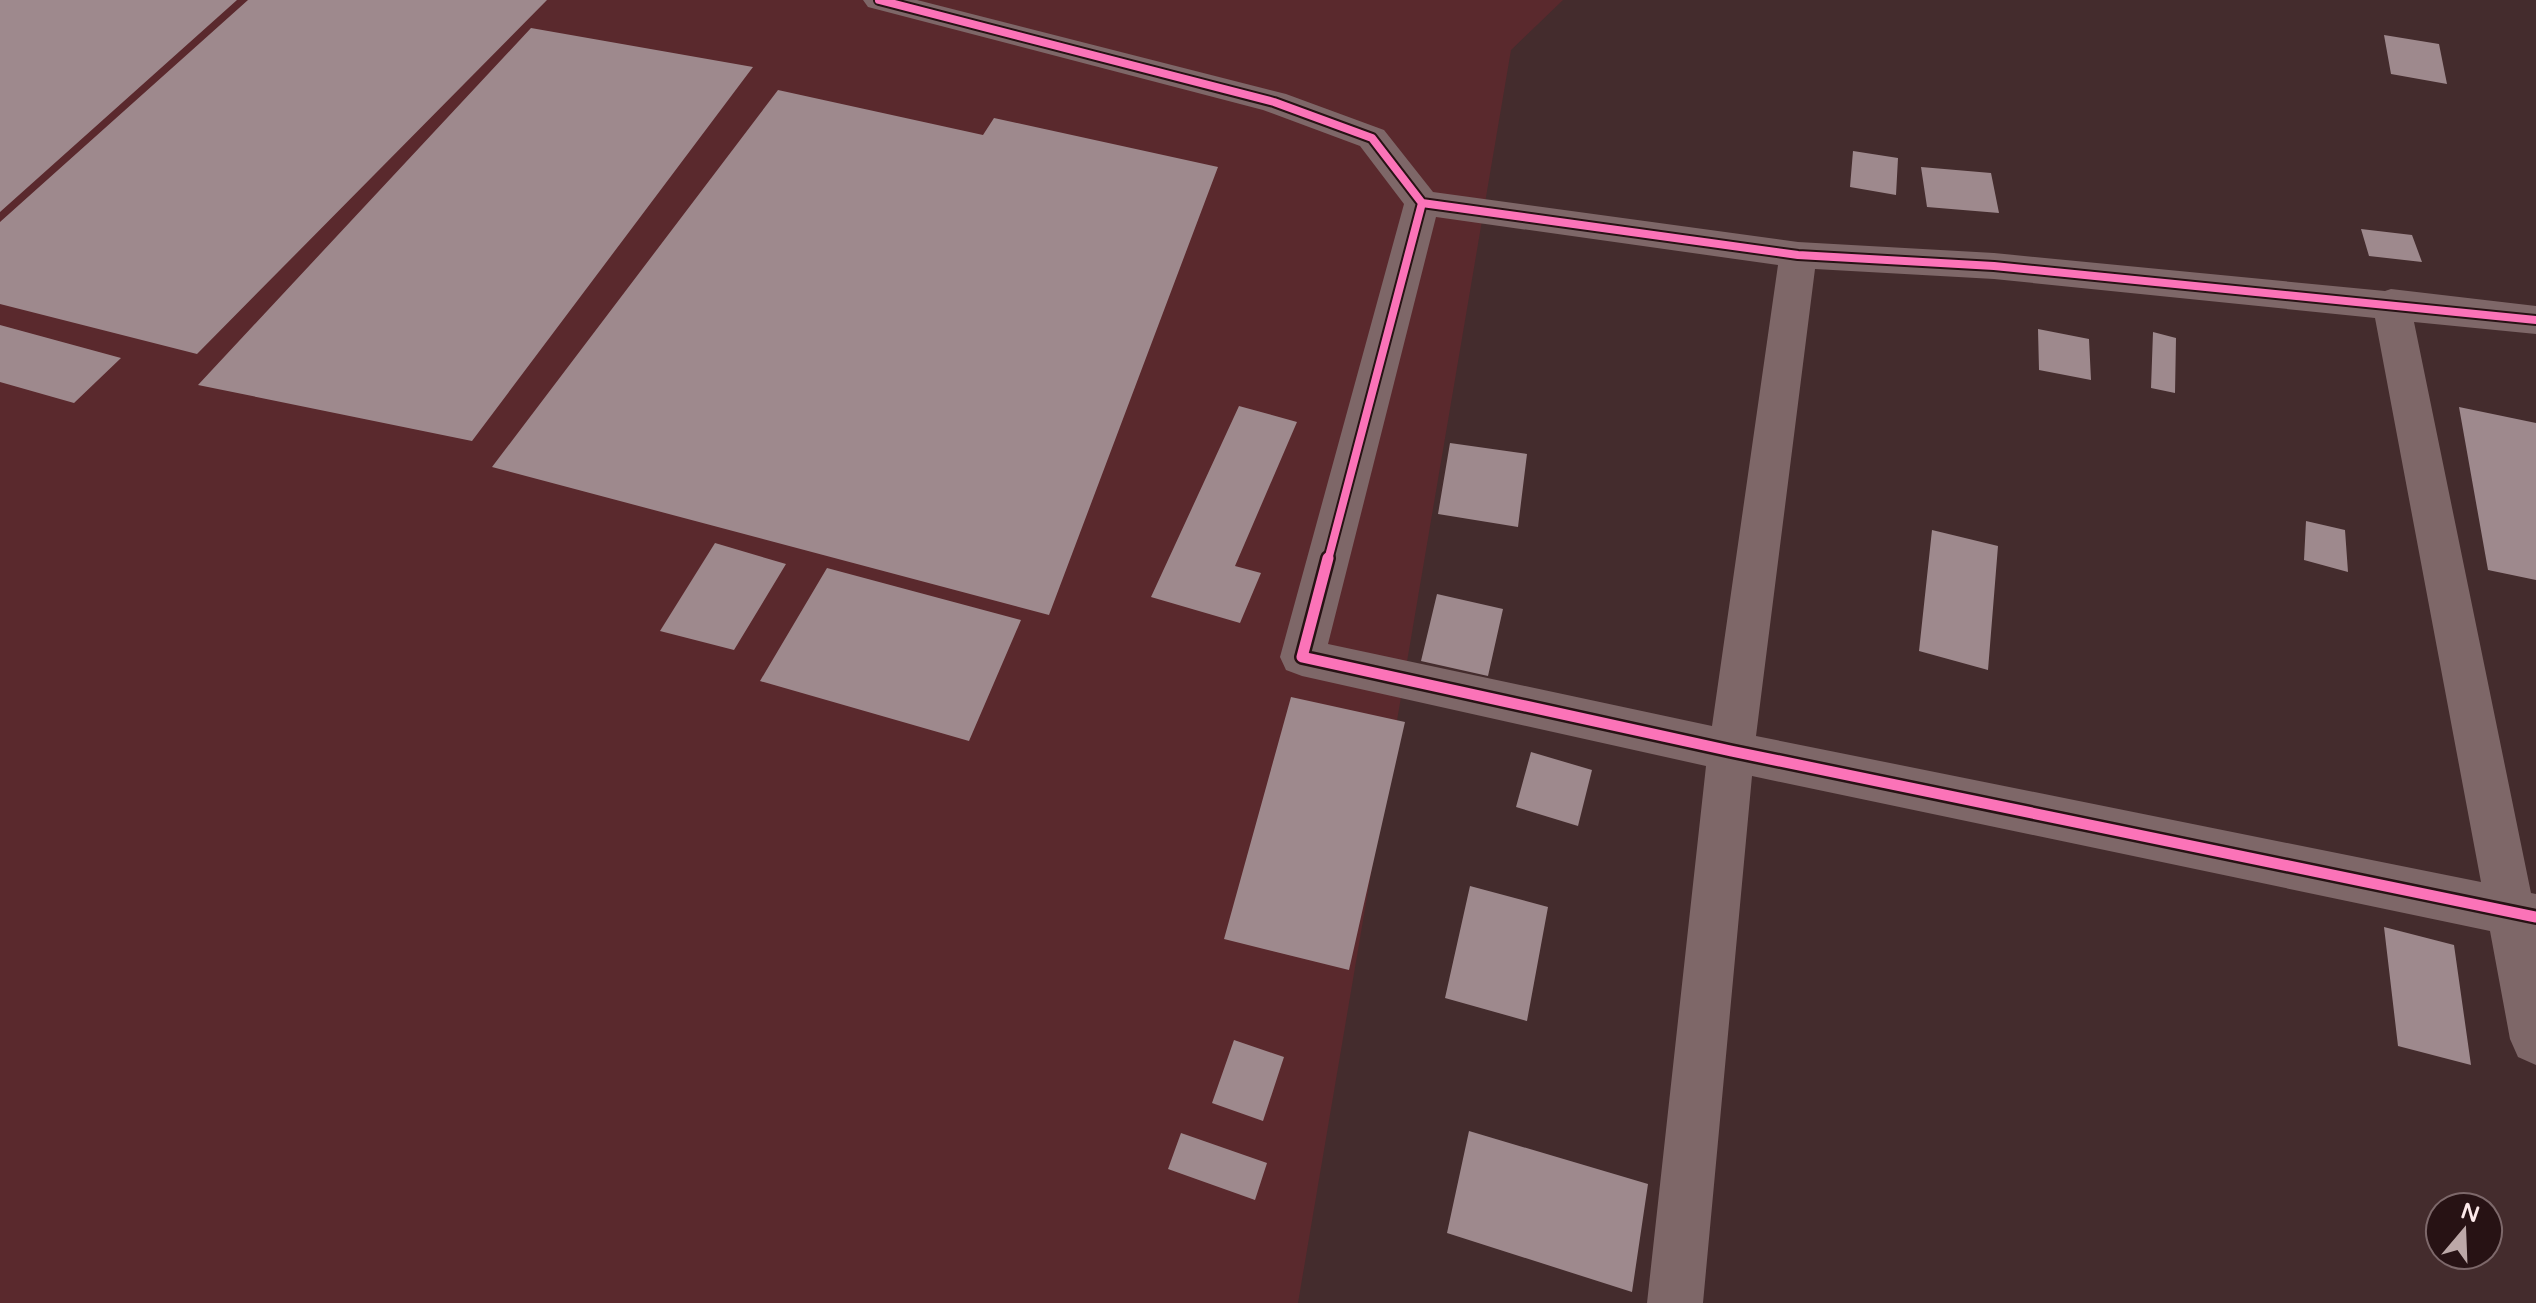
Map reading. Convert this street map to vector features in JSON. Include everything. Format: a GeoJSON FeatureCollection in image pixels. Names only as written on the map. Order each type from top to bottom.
{"type":"FeatureCollection","features":[{"type":"Feature","properties":{"kind":"street"},"geometry":{"type":"LineString","coordinates":[[879,0],[1288,107],[1372,138],[1422,203],[1798,255],[1994,266],[2391,303],[2536,320]]}},
{"type":"Feature","properties":{"kind":"street"},"geometry":{"type":"LineString","coordinates":[[1422,203],[1383,331],[1342,508],[1302,657],[1731,751],[2523,914]]}},
{"type":"Feature","properties":{"kind":"street"},"geometry":{"type":"LineString","coordinates":[[1675,1303],[1731,751],[1798,255]]}},
{"type":"Feature","properties":{"kind":"street"},"geometry":{"type":"LineString","coordinates":[[2391,303],[2523,914],[2536,1039]]}},
{"type":"Feature","properties":{"kind":"shaded area"},"geometry":{"type":"Polygon","coordinates":[[[0,0],[1563,0],[1511,50],[1298,1303],[0,1303],[0,0]]]}},
{"type":"Feature","properties":{"kind":"building"},"geometry":{"type":"Polygon","coordinates":[[[0,0],[237,0],[0,212],[0,0]]]}},
{"type":"Feature","properties":{"kind":"building"},"geometry":{"type":"Polygon","coordinates":[[[248,0],[547,0],[197,354],[0,304],[0,222],[248,0]]]}},
{"type":"Feature","properties":{"kind":"building"},"geometry":{"type":"Polygon","coordinates":[[[531,28],[753,67],[472,441],[198,385],[531,28]]]}},
{"type":"Feature","properties":{"kind":"building"},"geometry":{"type":"Polygon","coordinates":[[[2384,35],[2439,44],[2447,84],[2391,74],[2384,35]]]}},
{"type":"Feature","properties":{"kind":"building"},"geometry":{"type":"Polygon","coordinates":[[[778,90],[983,135],[994,118],[1218,167],[1049,615],[492,467],[778,90]]]}},
{"type":"Feature","properties":{"kind":"building"},"geometry":{"type":"Polygon","coordinates":[[[1853,151],[1898,158],[1896,195],[1850,187],[1853,151]]]}},
{"type":"Feature","properties":{"kind":"building"},"geometry":{"type":"Polygon","coordinates":[[[1921,167],[1991,173],[1999,213],[1927,207],[1921,167]]]}},
{"type":"Feature","properties":{"kind":"building"},"geometry":{"type":"Polygon","coordinates":[[[2361,229],[2412,235],[2422,262],[2369,256],[2361,229]]]}},
{"type":"Feature","properties":{"kind":"building"},"geometry":{"type":"Polygon","coordinates":[[[0,325],[121,358],[74,403],[0,382],[0,325]]]}},
{"type":"Feature","properties":{"kind":"building"},"geometry":{"type":"Polygon","coordinates":[[[2038,329],[2089,339],[2091,380],[2039,370],[2038,329]]]}},
{"type":"Feature","properties":{"kind":"building"},"geometry":{"type":"Polygon","coordinates":[[[2153,332],[2176,338],[2175,393],[2151,388],[2153,332]]]}},
{"type":"Feature","properties":{"kind":"building"},"geometry":{"type":"Polygon","coordinates":[[[1239,406],[1297,422],[1235,566],[1261,573],[1240,623],[1151,597],[1239,406]]]}},
{"type":"Feature","properties":{"kind":"building"},"geometry":{"type":"Polygon","coordinates":[[[2459,407],[2536,423],[2536,580],[2488,570],[2459,407]]]}},
{"type":"Feature","properties":{"kind":"building"},"geometry":{"type":"Polygon","coordinates":[[[1450,443],[1527,454],[1518,527],[1438,514],[1450,443]]]}},
{"type":"Feature","properties":{"kind":"building"},"geometry":{"type":"Polygon","coordinates":[[[2306,521],[2345,530],[2348,572],[2304,560],[2306,521]]]}},
{"type":"Feature","properties":{"kind":"building"},"geometry":{"type":"Polygon","coordinates":[[[1932,530],[1998,546],[1988,670],[1919,651],[1932,530]]]}},
{"type":"Feature","properties":{"kind":"building"},"geometry":{"type":"Polygon","coordinates":[[[715,543],[786,564],[734,650],[660,631],[715,543]]]}},
{"type":"Feature","properties":{"kind":"building"},"geometry":{"type":"Polygon","coordinates":[[[827,568],[1021,620],[969,741],[760,681],[827,568]]]}},
{"type":"Feature","properties":{"kind":"building"},"geometry":{"type":"Polygon","coordinates":[[[1437,594],[1503,609],[1488,676],[1421,661],[1437,594]]]}},
{"type":"Feature","properties":{"kind":"building"},"geometry":{"type":"Polygon","coordinates":[[[1291,697],[1405,722],[1349,970],[1224,939],[1291,697]]]}},
{"type":"Feature","properties":{"kind":"building"},"geometry":{"type":"Polygon","coordinates":[[[1531,752],[1592,770],[1578,826],[1516,807],[1531,752]]]}},
{"type":"Feature","properties":{"kind":"building"},"geometry":{"type":"Polygon","coordinates":[[[1470,886],[1548,907],[1527,1021],[1445,998],[1470,886]]]}},
{"type":"Feature","properties":{"kind":"building"},"geometry":{"type":"Polygon","coordinates":[[[2384,927],[2454,945],[2471,1065],[2398,1046],[2384,927]]]}},
{"type":"Feature","properties":{"kind":"building"},"geometry":{"type":"Polygon","coordinates":[[[1234,1040],[1284,1057],[1263,1121],[1212,1103],[1234,1040]]]}},
{"type":"Feature","properties":{"kind":"building"},"geometry":{"type":"Polygon","coordinates":[[[1469,1131],[1648,1184],[1632,1292],[1447,1233],[1469,1131]]]}},
{"type":"Feature","properties":{"kind":"building"},"geometry":{"type":"Polygon","coordinates":[[[1181,1133],[1267,1163],[1255,1200],[1168,1169],[1181,1133]]]}},
{"type":"Feature","properties":{"kind":"cycle path"},"geometry":{"type":"LineString","coordinates":[[879,0],[1274,102],[1372,138],[1422,203]]}},
{"type":"Feature","properties":{"kind":"cycle path"},"geometry":{"type":"LineString","coordinates":[[2536,320],[1994,266],[1798,255],[1422,203],[1302,657],[1731,751],[2536,917]]}}]}
